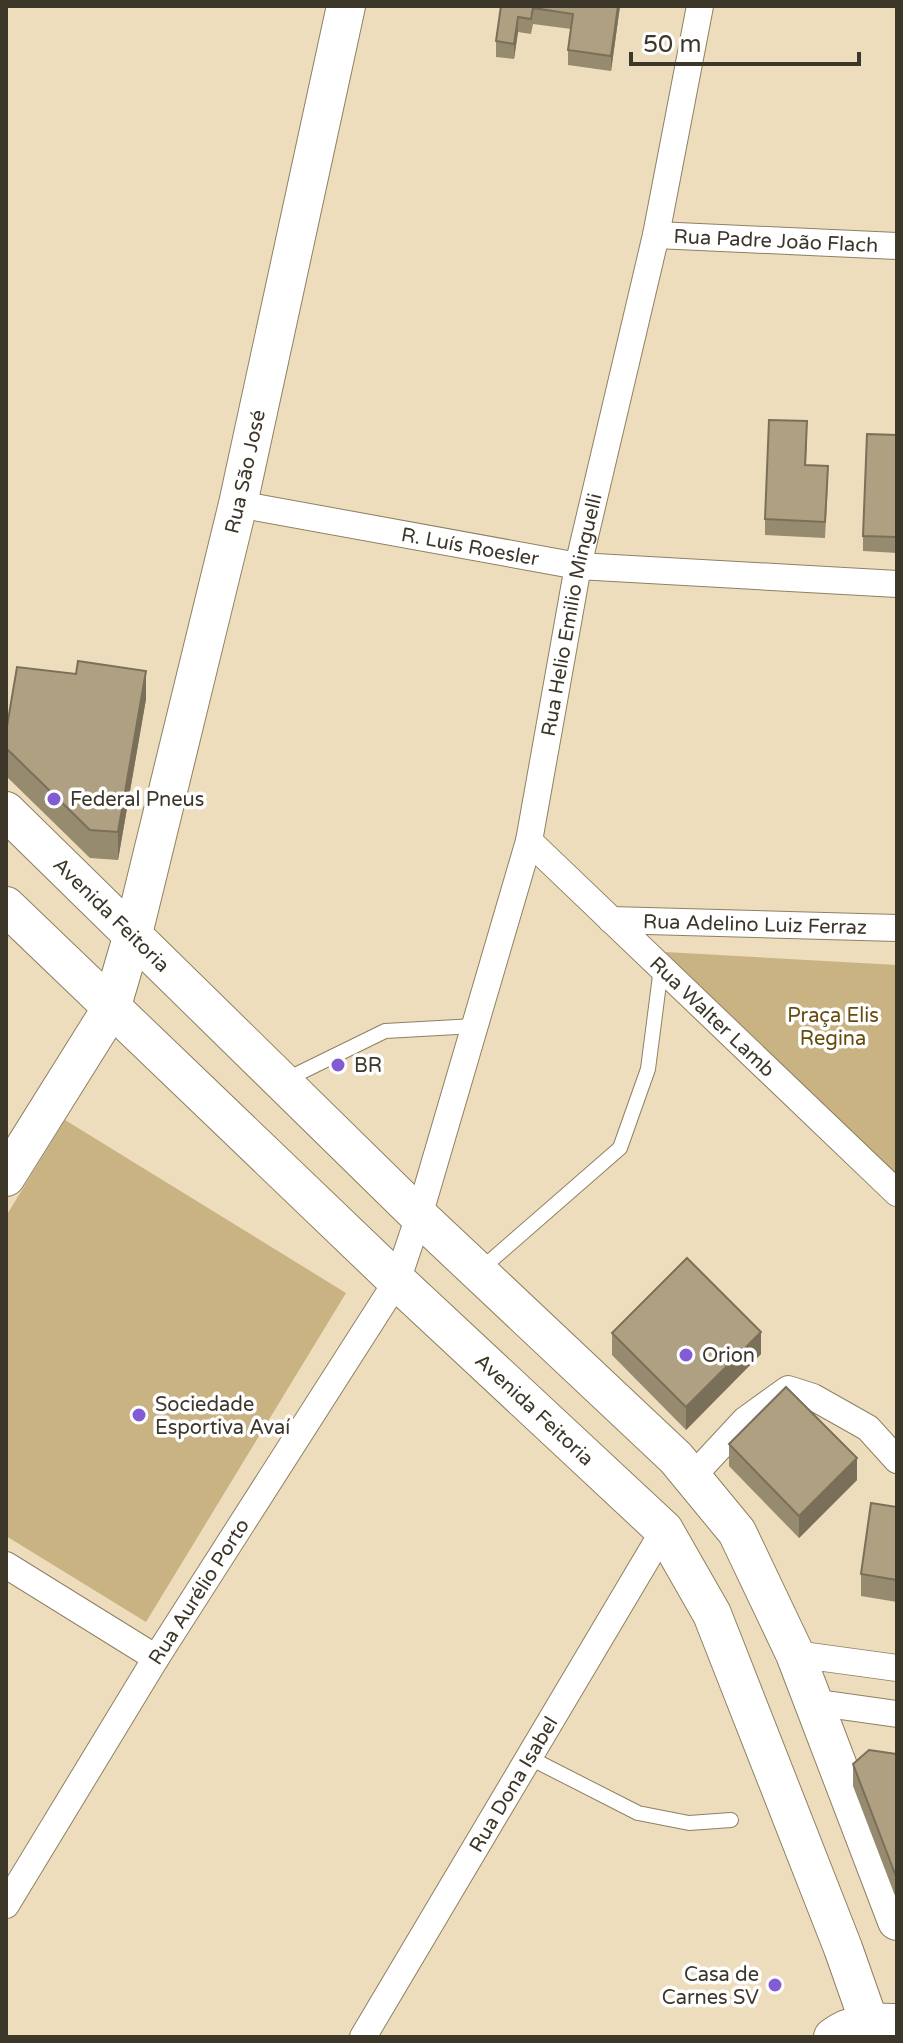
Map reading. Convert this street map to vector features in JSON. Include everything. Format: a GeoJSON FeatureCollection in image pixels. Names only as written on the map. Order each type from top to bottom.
{"type":"FeatureCollection","features":[{"type":"Feature","properties":{"kind":"main road","name":"Rua São José"},"geometry":{"type":"LineString","coordinates":[[6,1177],[111,1009],[133,934],[238,504],[346,6]]}},
{"type":"Feature","properties":{"kind":"main road","name":"Avenida Feitoria"},"geometry":{"type":"LineString","coordinates":[[6,811],[419,1216],[676,1458],[737,1532],[795,1654],[897,1921]]}},
{"type":"Feature","properties":{"kind":"main road","name":"Avenida Feitoria"},"geometry":{"type":"LineString","coordinates":[[6,906],[397,1281],[664,1530],[712,1614],[832,1919],[881,2027]]}},
{"type":"Feature","properties":{"kind":"main road"},"geometry":{"type":"LineString","coordinates":[[833,2037],[845,2028],[881,2027]]}},
{"type":"Feature","properties":{"kind":"street","name":"Rua Helio Emilio Minguelli"},"geometry":{"type":"LineString","coordinates":[[419,1216],[529,841],[578,566],[656,235],[700,6]]}},
{"type":"Feature","properties":{"kind":"street","name":"Rua Padre João Flach"},"geometry":{"type":"LineString","coordinates":[[656,235],[897,246]]}},
{"type":"Feature","properties":{"kind":"street","name":"R. Luís Roesler"},"geometry":{"type":"LineString","coordinates":[[238,504],[578,566],[897,584]]}},
{"type":"Feature","properties":{"kind":"street","name":"Rua Walter Lamb"},"geometry":{"type":"LineString","coordinates":[[529,841],[897,1193]]}},
{"type":"Feature","properties":{"kind":"street","name":"Rua Adelino Luiz Ferraz"},"geometry":{"type":"LineString","coordinates":[[611,920],[897,928]]}},
{"type":"Feature","properties":{"kind":"street","name":"Rua Aurélio Porto"},"geometry":{"type":"LineString","coordinates":[[6,1905],[156,1658],[397,1281],[419,1216]]}},
{"type":"Feature","properties":{"kind":"street"},"geometry":{"type":"LineString","coordinates":[[692,1477],[745,1420],[788,1389],[813,1397],[868,1428],[897,1460]]}},
{"type":"Feature","properties":{"kind":"street","name":"Rua Dona Isabel"},"geometry":{"type":"LineString","coordinates":[[363,2037],[664,1530]]}},
{"type":"Feature","properties":{"kind":"street"},"geometry":{"type":"LineString","coordinates":[[6,1565],[156,1658]]}},
{"type":"Feature","properties":{"kind":"street"},"geometry":{"type":"LineString","coordinates":[[795,1654],[897,1668]]}},
{"type":"Feature","properties":{"kind":"street"},"geometry":{"type":"LineString","coordinates":[[812,1702],[897,1714]]}},
{"type":"Feature","properties":{"kind":"lane"},"geometry":{"type":"LineString","coordinates":[[478,1272],[620,1148],[648,1069],[661,968]]}},
{"type":"Feature","properties":{"kind":"lane"},"geometry":{"type":"LineString","coordinates":[[282,1081],[385,1031],[475,1026]]}},
{"type":"Feature","properties":{"kind":"lane"},"geometry":{"type":"LineString","coordinates":[[530,1758],[638,1813],[689,1823],[731,1820]]}},
{"type":"Feature","properties":{"kind":"green space","name":"Praça Elis Regina"},"geometry":{"type":"Polygon","coordinates":[[[665,952],[897,965],[897,1178],[665,952]]]}},
{"type":"Feature","properties":{"kind":"green space","name":"Sociedade Esportiva Avaí"},"geometry":{"type":"Polygon","coordinates":[[[65,1120],[346,1293],[146,1622],[6,1536],[6,1216],[65,1120]]]}},
{"type":"Feature","properties":{"kind":"building"},"geometry":{"type":"Polygon","coordinates":[[[501,6],[618,6],[611,56],[568,50],[573,14],[533,8],[531,19],[518,17],[514,44],[496,41],[501,6]]]}},
{"type":"Feature","properties":{"kind":"building"},"geometry":{"type":"Polygon","coordinates":[[[769,420],[807,421],[805,465],[828,466],[825,522],[765,519],[769,420]]]}},
{"type":"Feature","properties":{"kind":"building"},"geometry":{"type":"Polygon","coordinates":[[[867,434],[897,435],[897,537],[863,536],[867,434]]]}},
{"type":"Feature","properties":{"kind":"building"},"geometry":{"type":"Polygon","coordinates":[[[78,661],[146,671],[118,832],[90,830],[6,748],[17,667],[76,674],[78,661]]]}},
{"type":"Feature","properties":{"kind":"building","name":"Orion"},"geometry":{"type":"Polygon","coordinates":[[[687,1258],[761,1332],[686,1407],[612,1333],[687,1258]]]}},
{"type":"Feature","properties":{"kind":"building"},"geometry":{"type":"Polygon","coordinates":[[[786,1387],[857,1458],[799,1516],[729,1444],[786,1387]]]}},
{"type":"Feature","properties":{"kind":"building"},"geometry":{"type":"Polygon","coordinates":[[[871,1503],[897,1507],[897,1580],[861,1574],[871,1503]]]}},
{"type":"Feature","properties":{"kind":"building"},"geometry":{"type":"Polygon","coordinates":[[[869,1750],[897,1754],[897,1879],[853,1764],[869,1750]]]}},
{"type":"Feature","properties":{"kind":"place","name":"Federal Pneus"},"geometry":{"type":"Point","coordinates":[54,799]}},
{"type":"Feature","properties":{"kind":"place","name":"BR"},"geometry":{"type":"Point","coordinates":[338,1065]}},
{"type":"Feature","properties":{"kind":"place","name":"Orion"},"geometry":{"type":"Point","coordinates":[686,1355]}},
{"type":"Feature","properties":{"kind":"place","name":"Sociedade Esportiva Avaí"},"geometry":{"type":"Point","coordinates":[139,1415]}},
{"type":"Feature","properties":{"kind":"place","name":"Casa de Carnes SV"},"geometry":{"type":"Point","coordinates":[775,1985]}}]}
